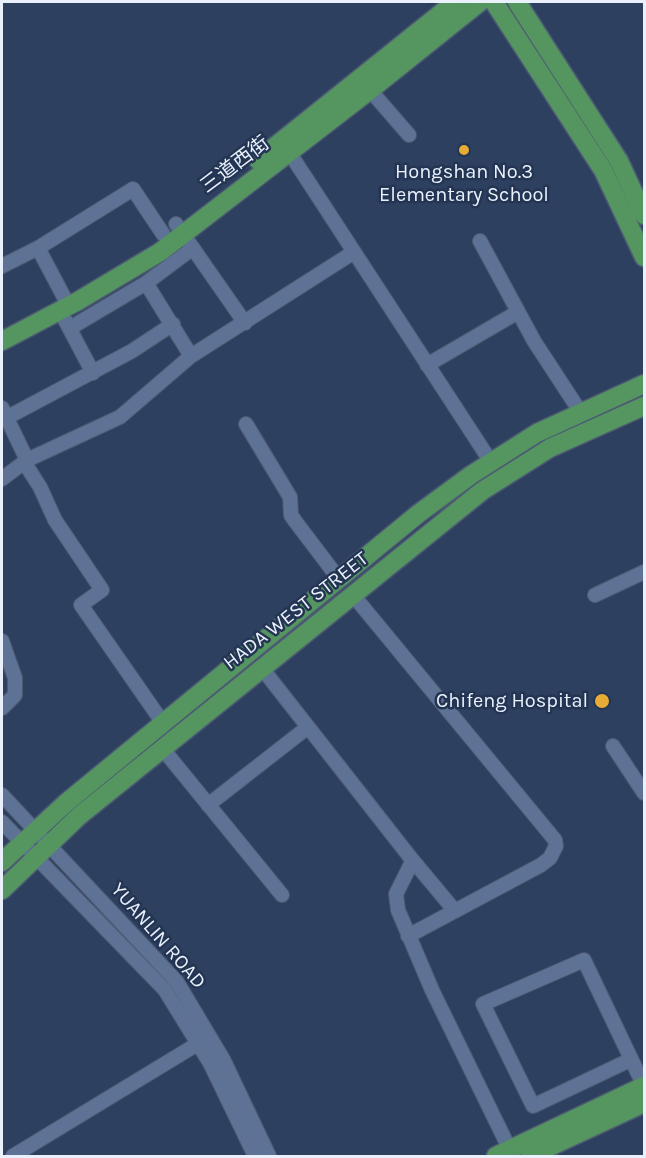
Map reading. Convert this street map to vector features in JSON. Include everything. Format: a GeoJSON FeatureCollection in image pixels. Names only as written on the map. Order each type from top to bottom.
{"type":"FeatureCollection","features":[{"type":"Feature","properties":{"kind":"main road"},"geometry":{"type":"LineString","coordinates":[[2,341],[179,235],[455,2]]}},
{"type":"Feature","properties":{"kind":"main road","name":"三道西街"},"geometry":{"type":"LineString","coordinates":[[179,235],[370,90],[480,2]]}},
{"type":"Feature","properties":{"kind":"main road"},"geometry":{"type":"LineString","coordinates":[[494,2],[603,170],[645,257]]}},
{"type":"Feature","properties":{"kind":"main road"},"geometry":{"type":"LineString","coordinates":[[517,2],[619,161],[645,215]]}},
{"type":"Feature","properties":{"kind":"main road"},"geometry":{"type":"LineString","coordinates":[[2,329],[62,304]]}},
{"type":"Feature","properties":{"kind":"main road","name":"HADA WEST STREET"},"geometry":{"type":"LineString","coordinates":[[2,862],[35,829],[418,514],[491,462],[537,433],[645,384]]}},
{"type":"Feature","properties":{"kind":"main road","name":"HADA WEST STREET"},"geometry":{"type":"LineString","coordinates":[[2,890],[41,849],[162,748],[482,491],[550,448],[645,406]]}},
{"type":"Feature","properties":{"kind":"main road"},"geometry":{"type":"LineString","coordinates":[[503,1153],[645,1086]]}},
{"type":"Feature","properties":{"kind":"main road"},"geometry":{"type":"LineString","coordinates":[[530,1156],[645,1103]]}},
{"type":"Feature","properties":{"kind":"street"},"geometry":{"type":"LineString","coordinates":[[370,90],[410,135]]}},
{"type":"Feature","properties":{"kind":"street"},"geometry":{"type":"LineString","coordinates":[[289,152],[491,462]]}},
{"type":"Feature","properties":{"kind":"street"},"geometry":{"type":"LineString","coordinates":[[2,266],[38,248],[133,189],[179,235],[245,323]]}},
{"type":"Feature","properties":{"kind":"street"},"geometry":{"type":"LineString","coordinates":[[70,328],[146,283],[179,235]]}},
{"type":"Feature","properties":{"kind":"street"},"geometry":{"type":"LineString","coordinates":[[480,241],[518,312],[581,413]]}},
{"type":"Feature","properties":{"kind":"street"},"geometry":{"type":"LineString","coordinates":[[38,248],[70,328],[93,373]]}},
{"type":"Feature","properties":{"kind":"street"},"geometry":{"type":"LineString","coordinates":[[2,479],[25,461],[120,417],[191,356],[354,252]]}},
{"type":"Feature","properties":{"kind":"street"},"geometry":{"type":"LineString","coordinates":[[146,283],[191,356]]}},
{"type":"Feature","properties":{"kind":"street"},"geometry":{"type":"LineString","coordinates":[[428,365],[518,312]]}},
{"type":"Feature","properties":{"kind":"street"},"geometry":{"type":"LineString","coordinates":[[163,723],[81,605],[102,590],[55,520],[4,413],[93,373],[173,324]]}},
{"type":"Feature","properties":{"kind":"street"},"geometry":{"type":"LineString","coordinates":[[246,424],[290,496],[291,515],[339,579]]}},
{"type":"Feature","properties":{"kind":"street"},"geometry":{"type":"LineString","coordinates":[[595,595],[645,572]]}},
{"type":"Feature","properties":{"kind":"street"},"geometry":{"type":"LineString","coordinates":[[353,595],[555,840],[556,846],[550,858],[541,865],[408,936]]}},
{"type":"Feature","properties":{"kind":"street"},"geometry":{"type":"LineString","coordinates":[[2,641],[15,678],[15,695],[2,708]]}},
{"type":"Feature","properties":{"kind":"street"},"geometry":{"type":"LineString","coordinates":[[261,667],[454,911]]}},
{"type":"Feature","properties":{"kind":"street"},"geometry":{"type":"LineString","coordinates":[[208,805],[308,727]]}},
{"type":"Feature","properties":{"kind":"street"},"geometry":{"type":"LineString","coordinates":[[613,746],[645,793]]}},
{"type":"Feature","properties":{"kind":"street"},"geometry":{"type":"LineString","coordinates":[[162,748],[282,895]]}},
{"type":"Feature","properties":{"kind":"street","name":"YUANLIN ROAD"},"geometry":{"type":"LineString","coordinates":[[2,795],[35,829],[41,849],[145,967],[177,1007],[199,1043],[255,1156]]}},
{"type":"Feature","properties":{"kind":"street","name":"YUANLIN ROAD"},"geometry":{"type":"LineString","coordinates":[[2,822],[21,842],[41,849],[157,958],[186,995],[223,1059],[269,1156]]}},
{"type":"Feature","properties":{"kind":"street"},"geometry":{"type":"LineString","coordinates":[[410,857],[412,862],[396,894],[398,910],[503,1153]]}},
{"type":"Feature","properties":{"kind":"street"},"geometry":{"type":"LineString","coordinates":[[630,1060],[533,1106],[483,1004],[584,960],[630,1060],[645,1086]]}},
{"type":"Feature","properties":{"kind":"street"},"geometry":{"type":"LineString","coordinates":[[13,1156],[199,1043]]}},
{"type":"Feature","properties":{"kind":"street"},"geometry":{"type":"LineString","coordinates":[[2,1151],[5,1156]]}},
{"type":"Feature","properties":{"kind":"place","name":"Hongshan No.3 Elementary School"},"geometry":{"type":"Point","coordinates":[464,150]}},
{"type":"Feature","properties":{"kind":"place","name":"Chifeng Hospital"},"geometry":{"type":"Point","coordinates":[602,701]}}]}
